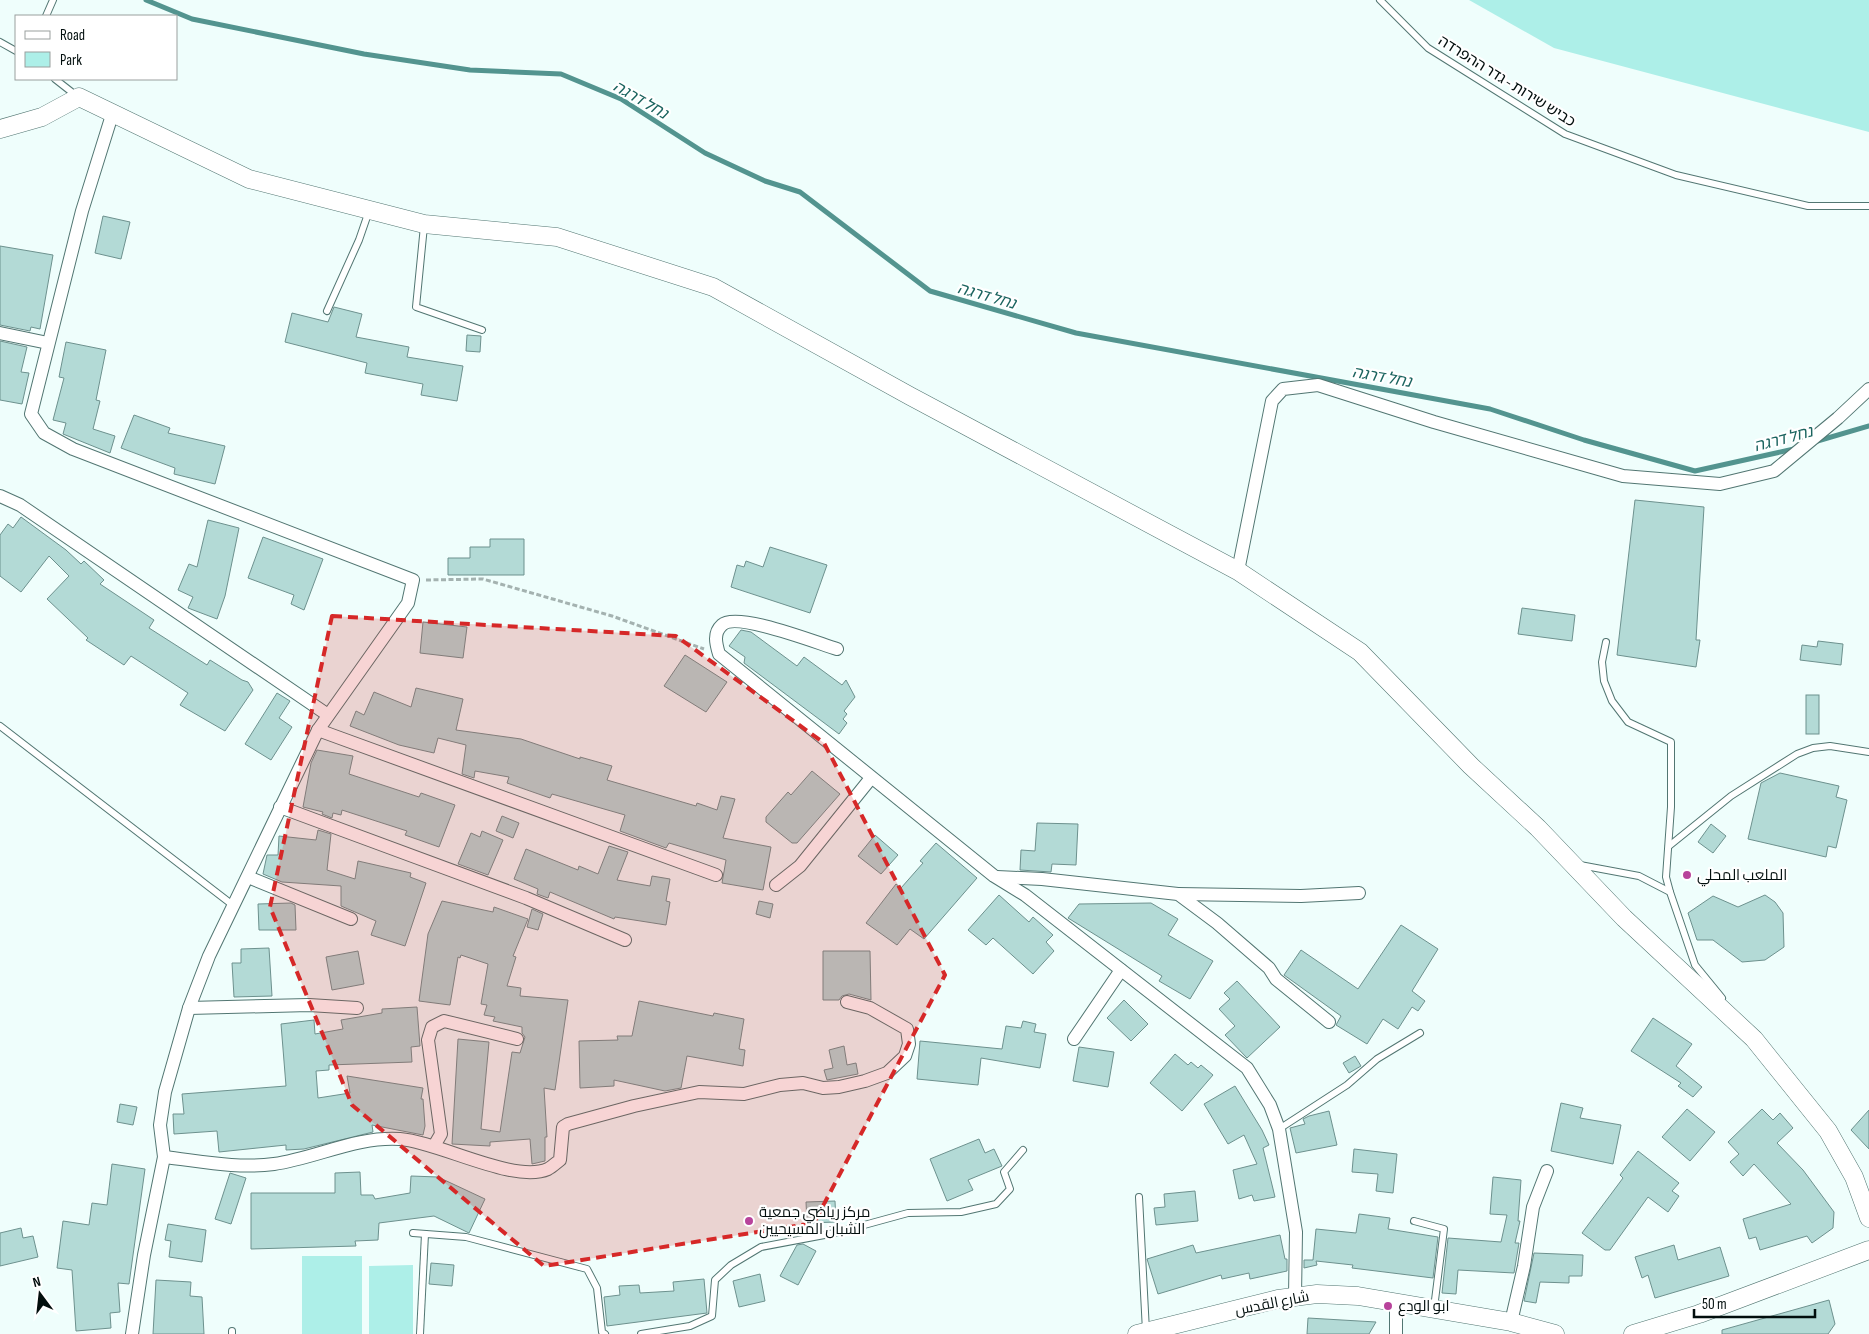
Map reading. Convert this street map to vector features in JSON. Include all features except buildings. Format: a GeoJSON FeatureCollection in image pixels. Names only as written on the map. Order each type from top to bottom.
{"type":"FeatureCollection","features":[{"type":"Feature","properties":{"kind":"street"},"geometry":{"type":"LineString","coordinates":[[0,129],[42,117],[78,97],[112,115],[249,179],[424,224],[557,237],[713,287],[901,391],[1238,571],[1360,652],[1471,766],[1538,828],[1624,918],[1754,1038],[1828,1131],[1854,1178],[1869,1218]]}},
{"type":"Feature","properties":{"kind":"street"},"geometry":{"type":"LineString","coordinates":[[112,115],[82,211],[30,414],[44,433],[73,449],[413,580],[408,603],[318,730],[209,956],[188,1008],[165,1092],[160,1125],[164,1157],[144,1255],[132,1334]]}},
{"type":"Feature","properties":{"kind":"street"},"geometry":{"type":"LineString","coordinates":[[0,333],[48,343]]}},
{"type":"Feature","properties":{"kind":"street"},"geometry":{"type":"LineString","coordinates":[[1238,571],[1272,401],[1283,389],[1318,385],[1434,422],[1623,476],[1720,484],[1774,471],[1838,418],[1869,389]]}},
{"type":"Feature","properties":{"kind":"street"},"geometry":{"type":"LineString","coordinates":[[0,496],[20,505],[328,715]]}},
{"type":"Feature","properties":{"kind":"street"},"geometry":{"type":"LineString","coordinates":[[837,649],[750,622],[735,620],[723,623],[716,631],[719,654],[994,876],[1025,895],[1247,1068],[1270,1105],[1279,1129],[1296,1232],[1295,1296]]}},
{"type":"Feature","properties":{"kind":"street"},"geometry":{"type":"LineString","coordinates":[[318,730],[716,875]]}},
{"type":"Feature","properties":{"kind":"street"},"geometry":{"type":"LineString","coordinates":[[776,885],[800,866],[871,778]]}},
{"type":"Feature","properties":{"kind":"street"},"geometry":{"type":"LineString","coordinates":[[280,807],[526,898],[625,940]]}},
{"type":"Feature","properties":{"kind":"street"},"geometry":{"type":"LineString","coordinates":[[994,876],[1042,878],[1178,894],[1301,896],[1359,893]]}},
{"type":"Feature","properties":{"kind":"street"},"geometry":{"type":"LineString","coordinates":[[248,878],[352,918]]}},
{"type":"Feature","properties":{"kind":"street"},"geometry":{"type":"LineString","coordinates":[[1178,894],[1217,923],[1269,968],[1276,979],[1330,1022]]}},
{"type":"Feature","properties":{"kind":"street"},"geometry":{"type":"LineString","coordinates":[[1074,1039],[1121,970]]}},
{"type":"Feature","properties":{"kind":"street"},"geometry":{"type":"LineString","coordinates":[[164,1157],[236,1166],[257,1166],[275,1164],[374,1139],[402,1139],[434,1146],[516,1172],[532,1173],[548,1169],[560,1160],[562,1128],[568,1124],[634,1106],[699,1092],[744,1094],[780,1085],[804,1083],[823,1088],[839,1087],[887,1073],[905,1056],[909,1044],[907,1029],[870,1008],[847,1002]]}},
{"type":"Feature","properties":{"kind":"street"},"geometry":{"type":"LineString","coordinates":[[188,1008],[309,1005],[357,1008]]}},
{"type":"Feature","properties":{"kind":"street"},"geometry":{"type":"LineString","coordinates":[[434,1146],[441,1134],[428,1040],[432,1027],[444,1021],[517,1039]]}},
{"type":"Feature","properties":{"kind":"street"},"geometry":{"type":"LineString","coordinates":[[1511,1322],[1524,1266],[1533,1207],[1547,1171]]}},
{"type":"Feature","properties":{"kind":"street"},"geometry":{"type":"LineString","coordinates":[[1633,1334],[1699,1314],[1869,1250]]}},
{"type":"Feature","properties":{"kind":"street","name":"شارع القدس"},"geometry":{"type":"LineString","coordinates":[[1142,1333],[1295,1296],[1358,1296],[1511,1322],[1555,1334]]}},
{"type":"Feature","properties":{"kind":"street"},"geometry":{"type":"LineString","coordinates":[[1396,1303],[1396,1334]]}},
{"type":"Feature","properties":{"kind":"lane"},"geometry":{"type":"LineString","coordinates":[[46,15],[53,0]]}},
{"type":"Feature","properties":{"kind":"lane","name":"כביש שירות - גדר ההפרדה"},"geometry":{"type":"LineString","coordinates":[[1380,0],[1428,48],[1565,134],[1676,175],[1808,206],[1869,206]]}},
{"type":"Feature","properties":{"kind":"lane"},"geometry":{"type":"LineString","coordinates":[[0,42],[15,50]]}},
{"type":"Feature","properties":{"kind":"lane"},"geometry":{"type":"LineString","coordinates":[[56,80],[78,97]]}},
{"type":"Feature","properties":{"kind":"lane"},"geometry":{"type":"LineString","coordinates":[[327,311],[359,240],[369,210]]}},
{"type":"Feature","properties":{"kind":"lane"},"geometry":{"type":"LineString","coordinates":[[424,224],[416,307],[482,330]]}},
{"type":"Feature","properties":{"kind":"lane"},"geometry":{"type":"LineString","coordinates":[[1606,642],[1602,662],[1604,681],[1612,701],[1628,722],[1672,742],[1669,846],[1666,877],[1695,965],[1754,1038]]}},
{"type":"Feature","properties":{"kind":"lane"},"geometry":{"type":"LineString","coordinates":[[0,726],[234,906]]}},
{"type":"Feature","properties":{"kind":"lane"},"geometry":{"type":"LineString","coordinates":[[1669,846],[1731,796],[1797,754],[1813,748],[1830,746],[1869,752]]}},
{"type":"Feature","properties":{"kind":"lane"},"geometry":{"type":"LineString","coordinates":[[1573,864],[1639,876],[1670,892]]}},
{"type":"Feature","properties":{"kind":"lane"},"geometry":{"type":"LineString","coordinates":[[1279,1129],[1347,1085],[1378,1059],[1420,1032]]}},
{"type":"Feature","properties":{"kind":"lane"},"geometry":{"type":"LineString","coordinates":[[641,1334],[690,1326],[712,1316],[715,1280],[731,1265],[761,1247],[836,1233],[908,1213],[961,1212],[996,1204],[1010,1189],[1004,1172],[1023,1150]]}},
{"type":"Feature","properties":{"kind":"lane"},"geometry":{"type":"LineString","coordinates":[[1139,1198],[1142,1333]]}},
{"type":"Feature","properties":{"kind":"lane"},"geometry":{"type":"LineString","coordinates":[[1414,1221],[1444,1229],[1434,1309]]}},
{"type":"Feature","properties":{"kind":"lane"},"geometry":{"type":"LineString","coordinates":[[413,1233],[466,1237],[587,1269],[597,1288],[602,1332],[605,1334]]}},
{"type":"Feature","properties":{"kind":"lane"},"geometry":{"type":"LineString","coordinates":[[420,1334],[424,1234]]}},
{"type":"Feature","properties":{"kind":"path"},"geometry":{"type":"LineString","coordinates":[[413,580],[483,579],[612,616],[719,654]]}},
{"type":"Feature","properties":{"kind":"highlighted area"},"geometry":{"type":"Polygon","coordinates":[[[332,616],[676,636],[824,743],[945,975],[814,1223],[544,1266],[352,1105],[270,907],[332,616]]]}},
{"type":"Feature","properties":{"kind":"green space"},"geometry":{"type":"Polygon","coordinates":[[[1469,0],[1869,0],[1869,132],[1554,48],[1469,0]]]}},
{"type":"Feature","properties":{"kind":"green space"},"geometry":{"type":"Polygon","coordinates":[[[302,1256],[362,1256],[362,1334],[302,1334],[302,1256]]]}},
{"type":"Feature","properties":{"kind":"green space"},"geometry":{"type":"Polygon","coordinates":[[[413,1265],[413,1334],[369,1334],[369,1266],[413,1265]]]}},
{"type":"Feature","properties":{"kind":"waterway","name":"נחל דרגה"},"geometry":{"type":"LineString","coordinates":[[146,0],[192,19],[364,54],[470,70],[561,74],[621,99],[705,153],[765,181],[800,192],[930,291],[1076,333],[1490,409],[1584,440],[1695,471],[1794,449]]}},
{"type":"Feature","properties":{"kind":"waterway","name":"נחל דרגה"},"geometry":{"type":"LineString","coordinates":[[1814,442],[1869,426]]}},
{"type":"Feature","properties":{"kind":"place","name":"الملعب المحلي"},"geometry":{"type":"Point","coordinates":[1687,875]}},
{"type":"Feature","properties":{"kind":"place","name":"مركز رياضي جمعية الشبان المسيحيين"},"geometry":{"type":"Point","coordinates":[749,1221]}},
{"type":"Feature","properties":{"kind":"place","name":"ابو الودع"},"geometry":{"type":"Point","coordinates":[1388,1306]}}]}
